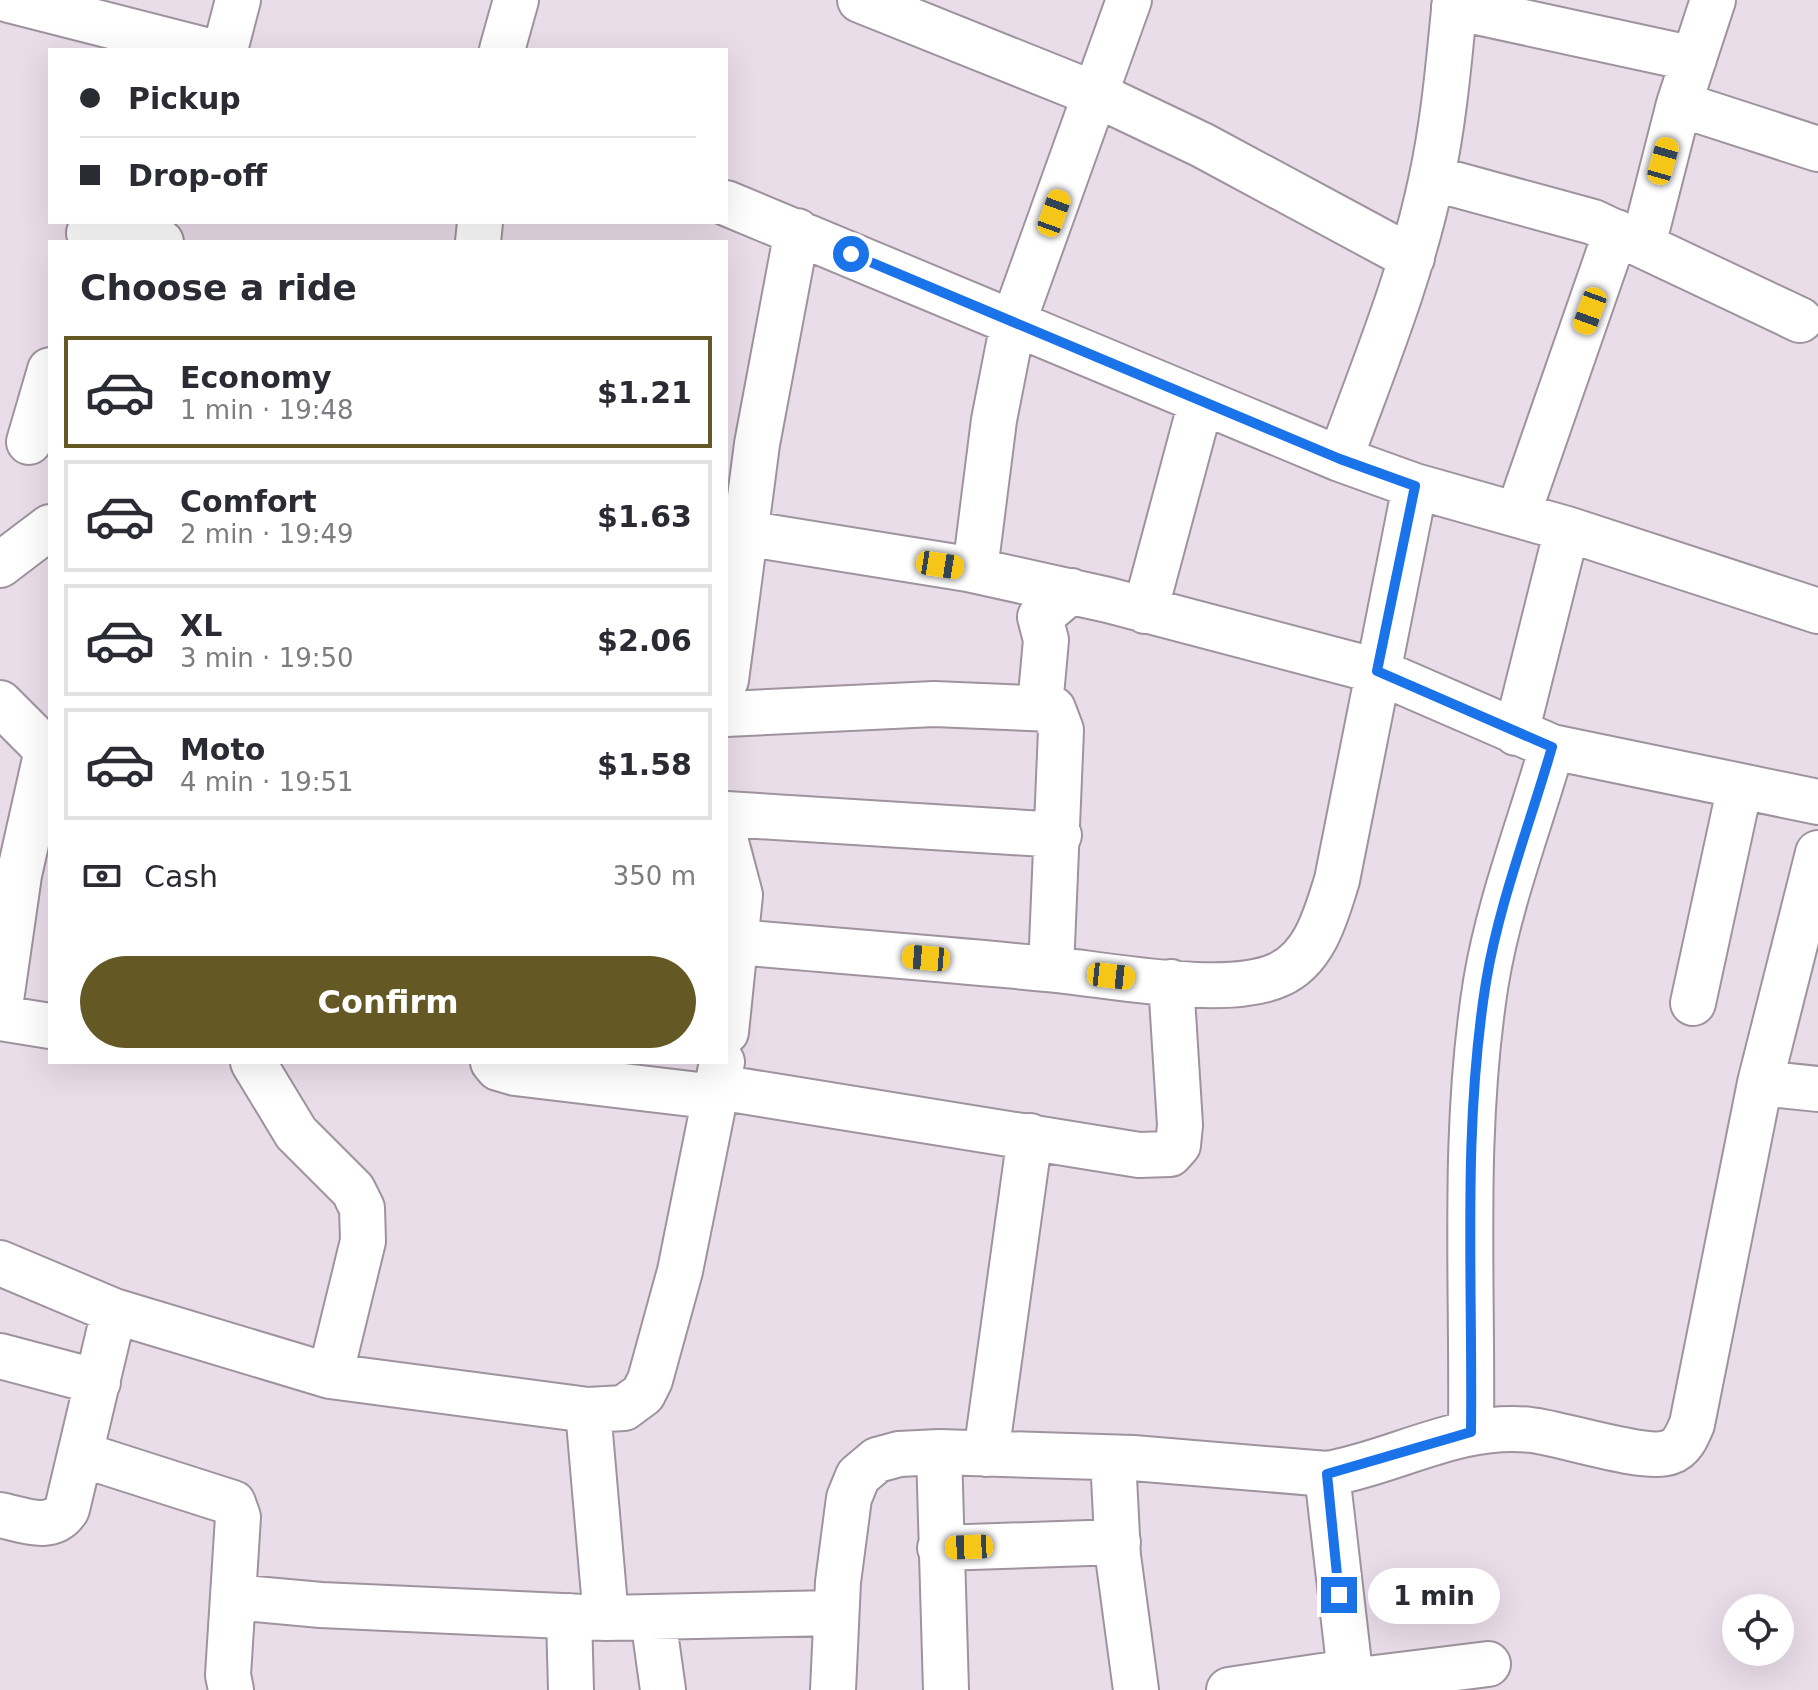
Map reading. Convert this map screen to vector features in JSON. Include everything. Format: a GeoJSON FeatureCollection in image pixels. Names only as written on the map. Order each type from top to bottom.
{"type":"FeatureCollection","features":[{"type":"Feature","properties":{"kind":"street"},"geometry":{"type":"LineString","coordinates":[[9,0],[145,43],[188,48]]}},
{"type":"Feature","properties":{"kind":"street"},"geometry":{"type":"LineString","coordinates":[[226,48],[238,0]]}},
{"type":"Feature","properties":{"kind":"street"},"geometry":{"type":"LineString","coordinates":[[503,48],[516,0]]}},
{"type":"Feature","properties":{"kind":"street"},"geometry":{"type":"LineString","coordinates":[[860,0],[1097,95],[1202,145],[1412,258]]}},
{"type":"Feature","properties":{"kind":"street"},"geometry":{"type":"LineString","coordinates":[[975,570],[994,420],[1013,323],[1129,0]]}},
{"type":"Feature","properties":{"kind":"street"},"geometry":{"type":"LineString","coordinates":[[1518,514],[1629,238],[1679,104],[1713,0]]}},
{"type":"Feature","properties":{"kind":"street"},"geometry":{"type":"LineString","coordinates":[[1340,459],[1412,258],[1432,178],[1454,3],[1694,59]]}},
{"type":"Feature","properties":{"kind":"street"},"geometry":{"type":"LineString","coordinates":[[1679,104],[1818,149]]}},
{"type":"Feature","properties":{"kind":"street"},"geometry":{"type":"LineString","coordinates":[[1432,178],[1593,222],[1800,320]]}},
{"type":"Feature","properties":{"kind":"street"},"geometry":{"type":"LineString","coordinates":[[728,204],[1340,459],[1415,486],[1567,529],[1818,611]]}},
{"type":"Feature","properties":{"kind":"street"},"geometry":{"type":"LineString","coordinates":[[728,658],[744,533],[797,231]]}},
{"type":"Feature","properties":{"kind":"street"},"geometry":{"type":"LineString","coordinates":[[90,232],[147,240]]}},
{"type":"Feature","properties":{"kind":"street"},"geometry":{"type":"LineString","coordinates":[[26,441],[48,376]]}},
{"type":"Feature","properties":{"kind":"street"},"geometry":{"type":"LineString","coordinates":[[1145,611],[1201,402]]}},
{"type":"Feature","properties":{"kind":"street"},"geometry":{"type":"LineString","coordinates":[[733,952],[1051,969],[1171,982],[1259,982],[1294,965],[1311,946],[1325,918],[1337,880],[1415,486]]}},
{"type":"Feature","properties":{"kind":"street"},"geometry":{"type":"LineString","coordinates":[[0,565],[48,529]]}},
{"type":"Feature","properties":{"kind":"street"},"geometry":{"type":"LineString","coordinates":[[1471,1432],[1470,1135],[1476,1057],[1487,979],[1534,740],[1567,529]]}},
{"type":"Feature","properties":{"kind":"street"},"geometry":{"type":"LineString","coordinates":[[744,533],[975,570],[1071,591],[1377,671],[1534,740],[1818,802]]}},
{"type":"Feature","properties":{"kind":"street"},"geometry":{"type":"LineString","coordinates":[[1040,706],[1046,640],[1040,617],[1071,591]]}},
{"type":"Feature","properties":{"kind":"street"},"geometry":{"type":"LineString","coordinates":[[0,703],[48,752],[8,900],[0,1007]]}},
{"type":"Feature","properties":{"kind":"street"},"geometry":{"type":"LineString","coordinates":[[728,714],[934,704],[1040,706],[1053,709],[1061,722],[1059,835],[1051,969]]}},
{"type":"Feature","properties":{"kind":"street"},"geometry":{"type":"LineString","coordinates":[[1693,1003],[1740,786]]}},
{"type":"Feature","properties":{"kind":"street"},"geometry":{"type":"LineString","coordinates":[[728,814],[1059,835]]}},
{"type":"Feature","properties":{"kind":"street"},"geometry":{"type":"LineString","coordinates":[[728,851],[740,895],[728,1009]]}},
{"type":"Feature","properties":{"kind":"street"},"geometry":{"type":"LineString","coordinates":[[833,1690],[836,1613],[849,1498],[858,1476],[877,1460],[899,1454],[939,1452],[1113,1458],[1327,1474],[1471,1432],[1530,1430],[1659,1455],[1679,1447],[1692,1424],[1760,1083],[1818,853]]}},
{"type":"Feature","properties":{"kind":"street"},"geometry":{"type":"LineString","coordinates":[[495,1064],[515,1073],[719,1082],[1139,1155],[1170,1154],[1178,1145],[1171,982]]}},
{"type":"Feature","properties":{"kind":"street"},"geometry":{"type":"LineString","coordinates":[[0,1018],[48,1026]]}},
{"type":"Feature","properties":{"kind":"street"},"geometry":{"type":"LineString","coordinates":[[254,1064],[296,1133],[353,1190],[362,1208],[363,1241],[330,1376]]}},
{"type":"Feature","properties":{"kind":"street"},"geometry":{"type":"LineString","coordinates":[[0,1263],[114,1311],[330,1376],[588,1410],[624,1408],[643,1394],[650,1380],[680,1271],[719,1082]]}},
{"type":"Feature","properties":{"kind":"street"},"geometry":{"type":"LineString","coordinates":[[1760,1083],[1818,1089]]}},
{"type":"Feature","properties":{"kind":"street"},"geometry":{"type":"LineString","coordinates":[[986,1454],[1030,1136]]}},
{"type":"Feature","properties":{"kind":"street"},"geometry":{"type":"LineString","coordinates":[[0,1515],[45,1524],[55,1522],[67,1509],[114,1311]]}},
{"type":"Feature","properties":{"kind":"street"},"geometry":{"type":"LineString","coordinates":[[0,1356],[98,1382]]}},
{"type":"Feature","properties":{"kind":"street"},"geometry":{"type":"LineString","coordinates":[[571,1690],[588,1617],[588,1410]]}},
{"type":"Feature","properties":{"kind":"street"},"geometry":{"type":"LineString","coordinates":[[939,1452],[946,1690]]}},
{"type":"Feature","properties":{"kind":"street"},"geometry":{"type":"LineString","coordinates":[[80,1454],[233,1503],[238,1517],[228,1675],[231,1690]]}},
{"type":"Feature","properties":{"kind":"street"},"geometry":{"type":"LineString","coordinates":[[1113,1458],[1118,1542],[1136,1690]]}},
{"type":"Feature","properties":{"kind":"street"},"geometry":{"type":"LineString","coordinates":[[1327,1474],[1351,1681]]}},
{"type":"Feature","properties":{"kind":"street"},"geometry":{"type":"LineString","coordinates":[[940,1548],[1118,1542]]}},
{"type":"Feature","properties":{"kind":"street"},"geometry":{"type":"LineString","coordinates":[[233,1597],[337,1606],[588,1617],[836,1613]]}},
{"type":"Feature","properties":{"kind":"street"},"geometry":{"type":"LineString","coordinates":[[653,1618],[663,1690]]}},
{"type":"Feature","properties":{"kind":"street"},"geometry":{"type":"LineString","coordinates":[[1229,1690],[1351,1681],[1488,1664]]}},
{"type":"Feature","properties":{"kind":"route"},"geometry":{"type":"LineString","coordinates":[[851,254],[1340,459],[1415,486],[1377,671],[1487,722],[1552,747],[1499,928],[1487,979],[1476,1057],[1470,1135],[1468,1308],[1471,1432],[1444,1438],[1351,1470],[1327,1474],[1339,1595]]}}]}
